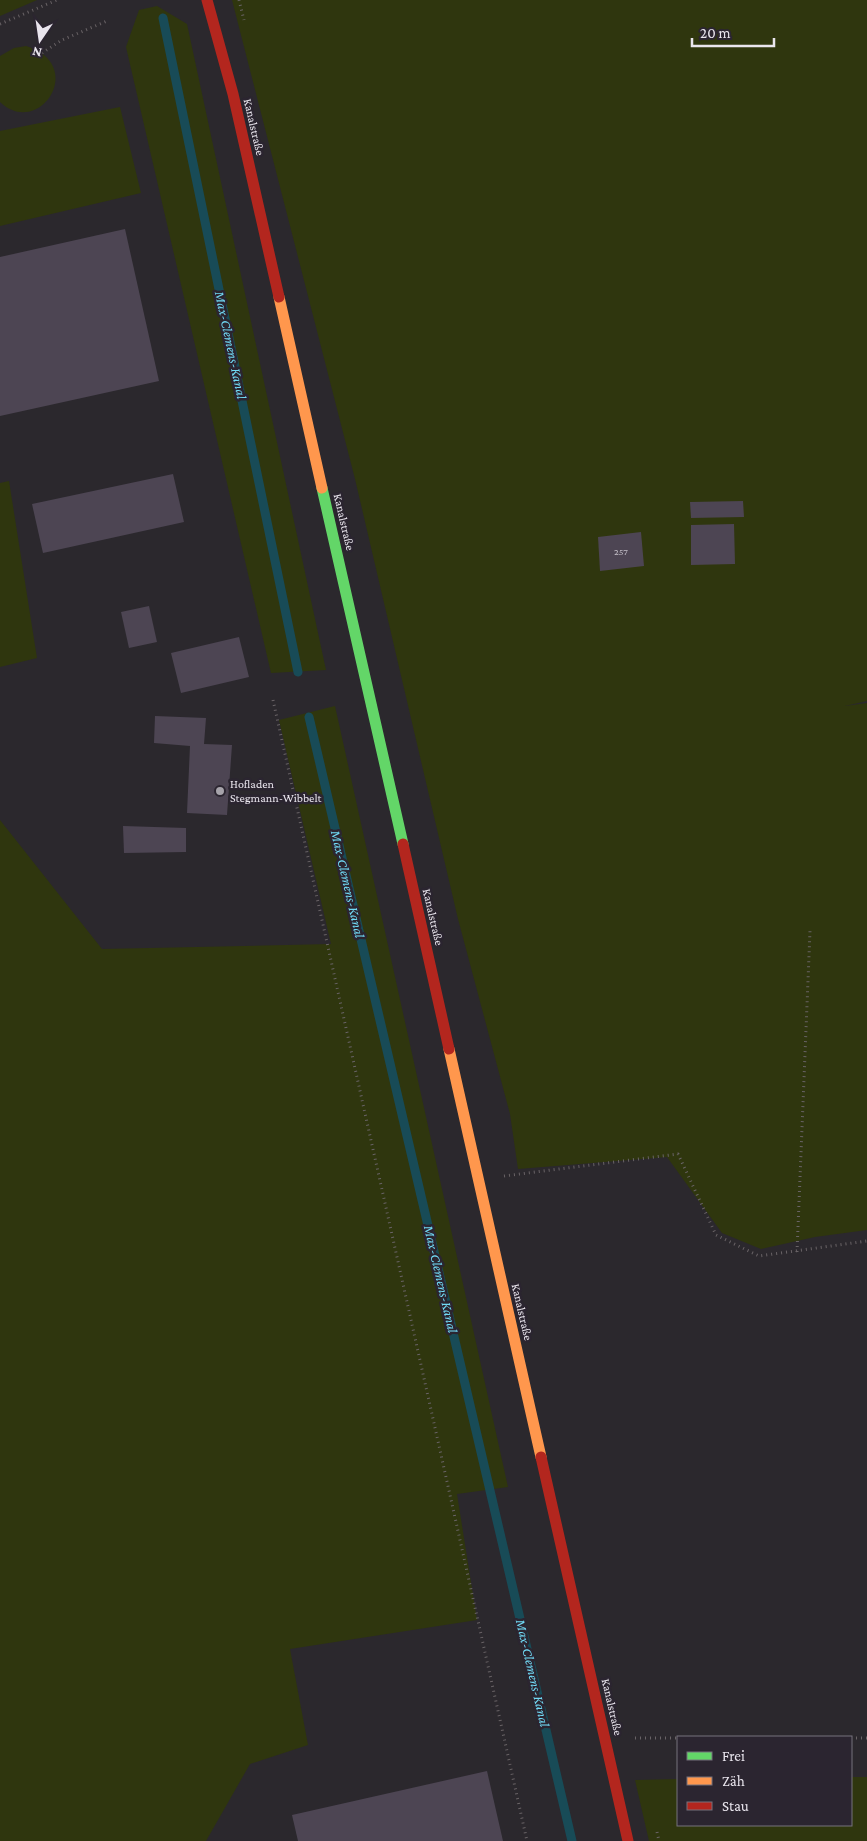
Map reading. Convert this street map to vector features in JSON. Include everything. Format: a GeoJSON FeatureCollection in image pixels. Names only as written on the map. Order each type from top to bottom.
{"type":"FeatureCollection","features":[{"type":"Feature","properties":{"kind":"main road","name":"Kanalstraße"},"geometry":{"type":"LineString","coordinates":[[207,0],[233,94],[628,1841]]}},
{"type":"Feature","properties":{"kind":"path"},"geometry":{"type":"LineString","coordinates":[[0,24],[56,0]]}},
{"type":"Feature","properties":{"kind":"path"},"geometry":{"type":"LineString","coordinates":[[42,53],[62,40],[107,21]]}},
{"type":"Feature","properties":{"kind":"path"},"geometry":{"type":"LineString","coordinates":[[273,700],[528,1841]]}},
{"type":"Feature","properties":{"kind":"path"},"geometry":{"type":"LineString","coordinates":[[797,1252],[810,931]]}},
{"type":"Feature","properties":{"kind":"path"},"geometry":{"type":"LineString","coordinates":[[478,1180],[678,1154],[716,1236],[759,1256],[797,1252],[867,1240]]}},
{"type":"Feature","properties":{"kind":"path"},"geometry":{"type":"LineString","coordinates":[[636,1738],[677,1738]]}},
{"type":"Feature","properties":{"kind":"path"},"geometry":{"type":"LineString","coordinates":[[852,1738],[867,1738]]}},
{"type":"Feature","properties":{"kind":"green space"},"geometry":{"type":"Polygon","coordinates":[[[0,0],[37,0],[0,16],[0,0]]]}},
{"type":"Feature","properties":{"kind":"green space"},"geometry":{"type":"Polygon","coordinates":[[[232,0],[867,0],[867,701],[845,706],[867,703],[867,1230],[815,1237],[761,1249],[722,1233],[667,1157],[518,1169],[510,1114],[458,919],[355,479],[232,0]]]}},
{"type":"Feature","properties":{"kind":"green space"},"geometry":{"type":"Polygon","coordinates":[[[157,6],[187,24],[326,670],[271,673],[126,47],[139,10],[157,6]]]}},
{"type":"Feature","properties":{"kind":"green space"},"geometry":{"type":"Polygon","coordinates":[[[26,46],[44,55],[54,68],[55,82],[51,95],[42,106],[29,112],[15,111],[0,102],[0,56],[14,48],[26,46]]]}},
{"type":"Feature","properties":{"kind":"green space"},"geometry":{"type":"Polygon","coordinates":[[[120,107],[141,193],[0,226],[0,131],[120,107]]]}},
{"type":"Feature","properties":{"kind":"green space"},"geometry":{"type":"Polygon","coordinates":[[[9,481],[37,658],[0,667],[0,483],[9,481]]]}},
{"type":"Feature","properties":{"kind":"green space"},"geometry":{"type":"Polygon","coordinates":[[[335,706],[508,1487],[457,1494],[477,1620],[290,1649],[308,1745],[250,1764],[206,1841],[0,1841],[0,820],[102,949],[331,944],[279,720],[335,706]]]}},
{"type":"Feature","properties":{"kind":"green space"},"geometry":{"type":"Polygon","coordinates":[[[852,1777],[867,1777],[867,1841],[649,1841],[635,1780],[677,1779],[677,1826],[852,1826],[852,1777]]]}},
{"type":"Feature","properties":{"kind":"building"},"geometry":{"type":"Polygon","coordinates":[[[125,229],[159,381],[0,416],[0,257],[125,229]]]}},
{"type":"Feature","properties":{"kind":"building"},"geometry":{"type":"Polygon","coordinates":[[[173,474],[184,522],[43,553],[32,504],[173,474]]]}},
{"type":"Feature","properties":{"kind":"building"},"geometry":{"type":"Polygon","coordinates":[[[743,501],[744,517],[691,518],[690,502],[743,501]]]}},
{"type":"Feature","properties":{"kind":"building"},"geometry":{"type":"Polygon","coordinates":[[[734,524],[735,564],[691,565],[691,525],[734,524]]]}},
{"type":"Feature","properties":{"kind":"building"},"geometry":{"type":"Polygon","coordinates":[[[641,532],[644,566],[600,571],[598,537],[641,532]]]}},
{"type":"Feature","properties":{"kind":"building"},"geometry":{"type":"Polygon","coordinates":[[[149,606],[157,642],[129,648],[121,612],[149,606]]]}},
{"type":"Feature","properties":{"kind":"building"},"geometry":{"type":"Polygon","coordinates":[[[239,637],[249,677],[181,693],[171,653],[239,637]]]}},
{"type":"Feature","properties":{"kind":"building"},"geometry":{"type":"Polygon","coordinates":[[[155,716],[206,718],[204,744],[232,745],[227,815],[187,813],[190,746],[154,743],[155,716]]]}},
{"type":"Feature","properties":{"kind":"building"},"geometry":{"type":"Polygon","coordinates":[[[123,826],[186,828],[186,852],[124,853],[123,826]]]}},
{"type":"Feature","properties":{"kind":"building"},"geometry":{"type":"Polygon","coordinates":[[[487,1771],[503,1841],[298,1841],[292,1815],[487,1771]]]}},
{"type":"Feature","properties":{"kind":"waterway","name":"Max-Clemens-Kanal"},"geometry":{"type":"LineString","coordinates":[[163,18],[298,672]]}},
{"type":"Feature","properties":{"kind":"waterway","name":"Max-Clemens-Kanal"},"geometry":{"type":"LineString","coordinates":[[309,717],[572,1841]]}},
{"type":"Feature","properties":{"kind":"traffic: fast"},"geometry":{"type":"LineString","coordinates":[[322,488],[403,844]]}},
{"type":"Feature","properties":{"kind":"traffic: slow"},"geometry":{"type":"LineString","coordinates":[[279,297],[322,488]]}},
{"type":"Feature","properties":{"kind":"traffic: slow"},"geometry":{"type":"LineString","coordinates":[[449,1049],[541,1457]]}},
{"type":"Feature","properties":{"kind":"traffic: jam"},"geometry":{"type":"LineString","coordinates":[[207,0],[233,94],[279,297]]}},
{"type":"Feature","properties":{"kind":"traffic: jam"},"geometry":{"type":"LineString","coordinates":[[403,844],[449,1049]]}},
{"type":"Feature","properties":{"kind":"traffic: jam"},"geometry":{"type":"LineString","coordinates":[[541,1457],[628,1841]]}},
{"type":"Feature","properties":{"kind":"place","name":"Hofladen Stegmann-Wibbelt"},"geometry":{"type":"Point","coordinates":[220,791]}}]}
